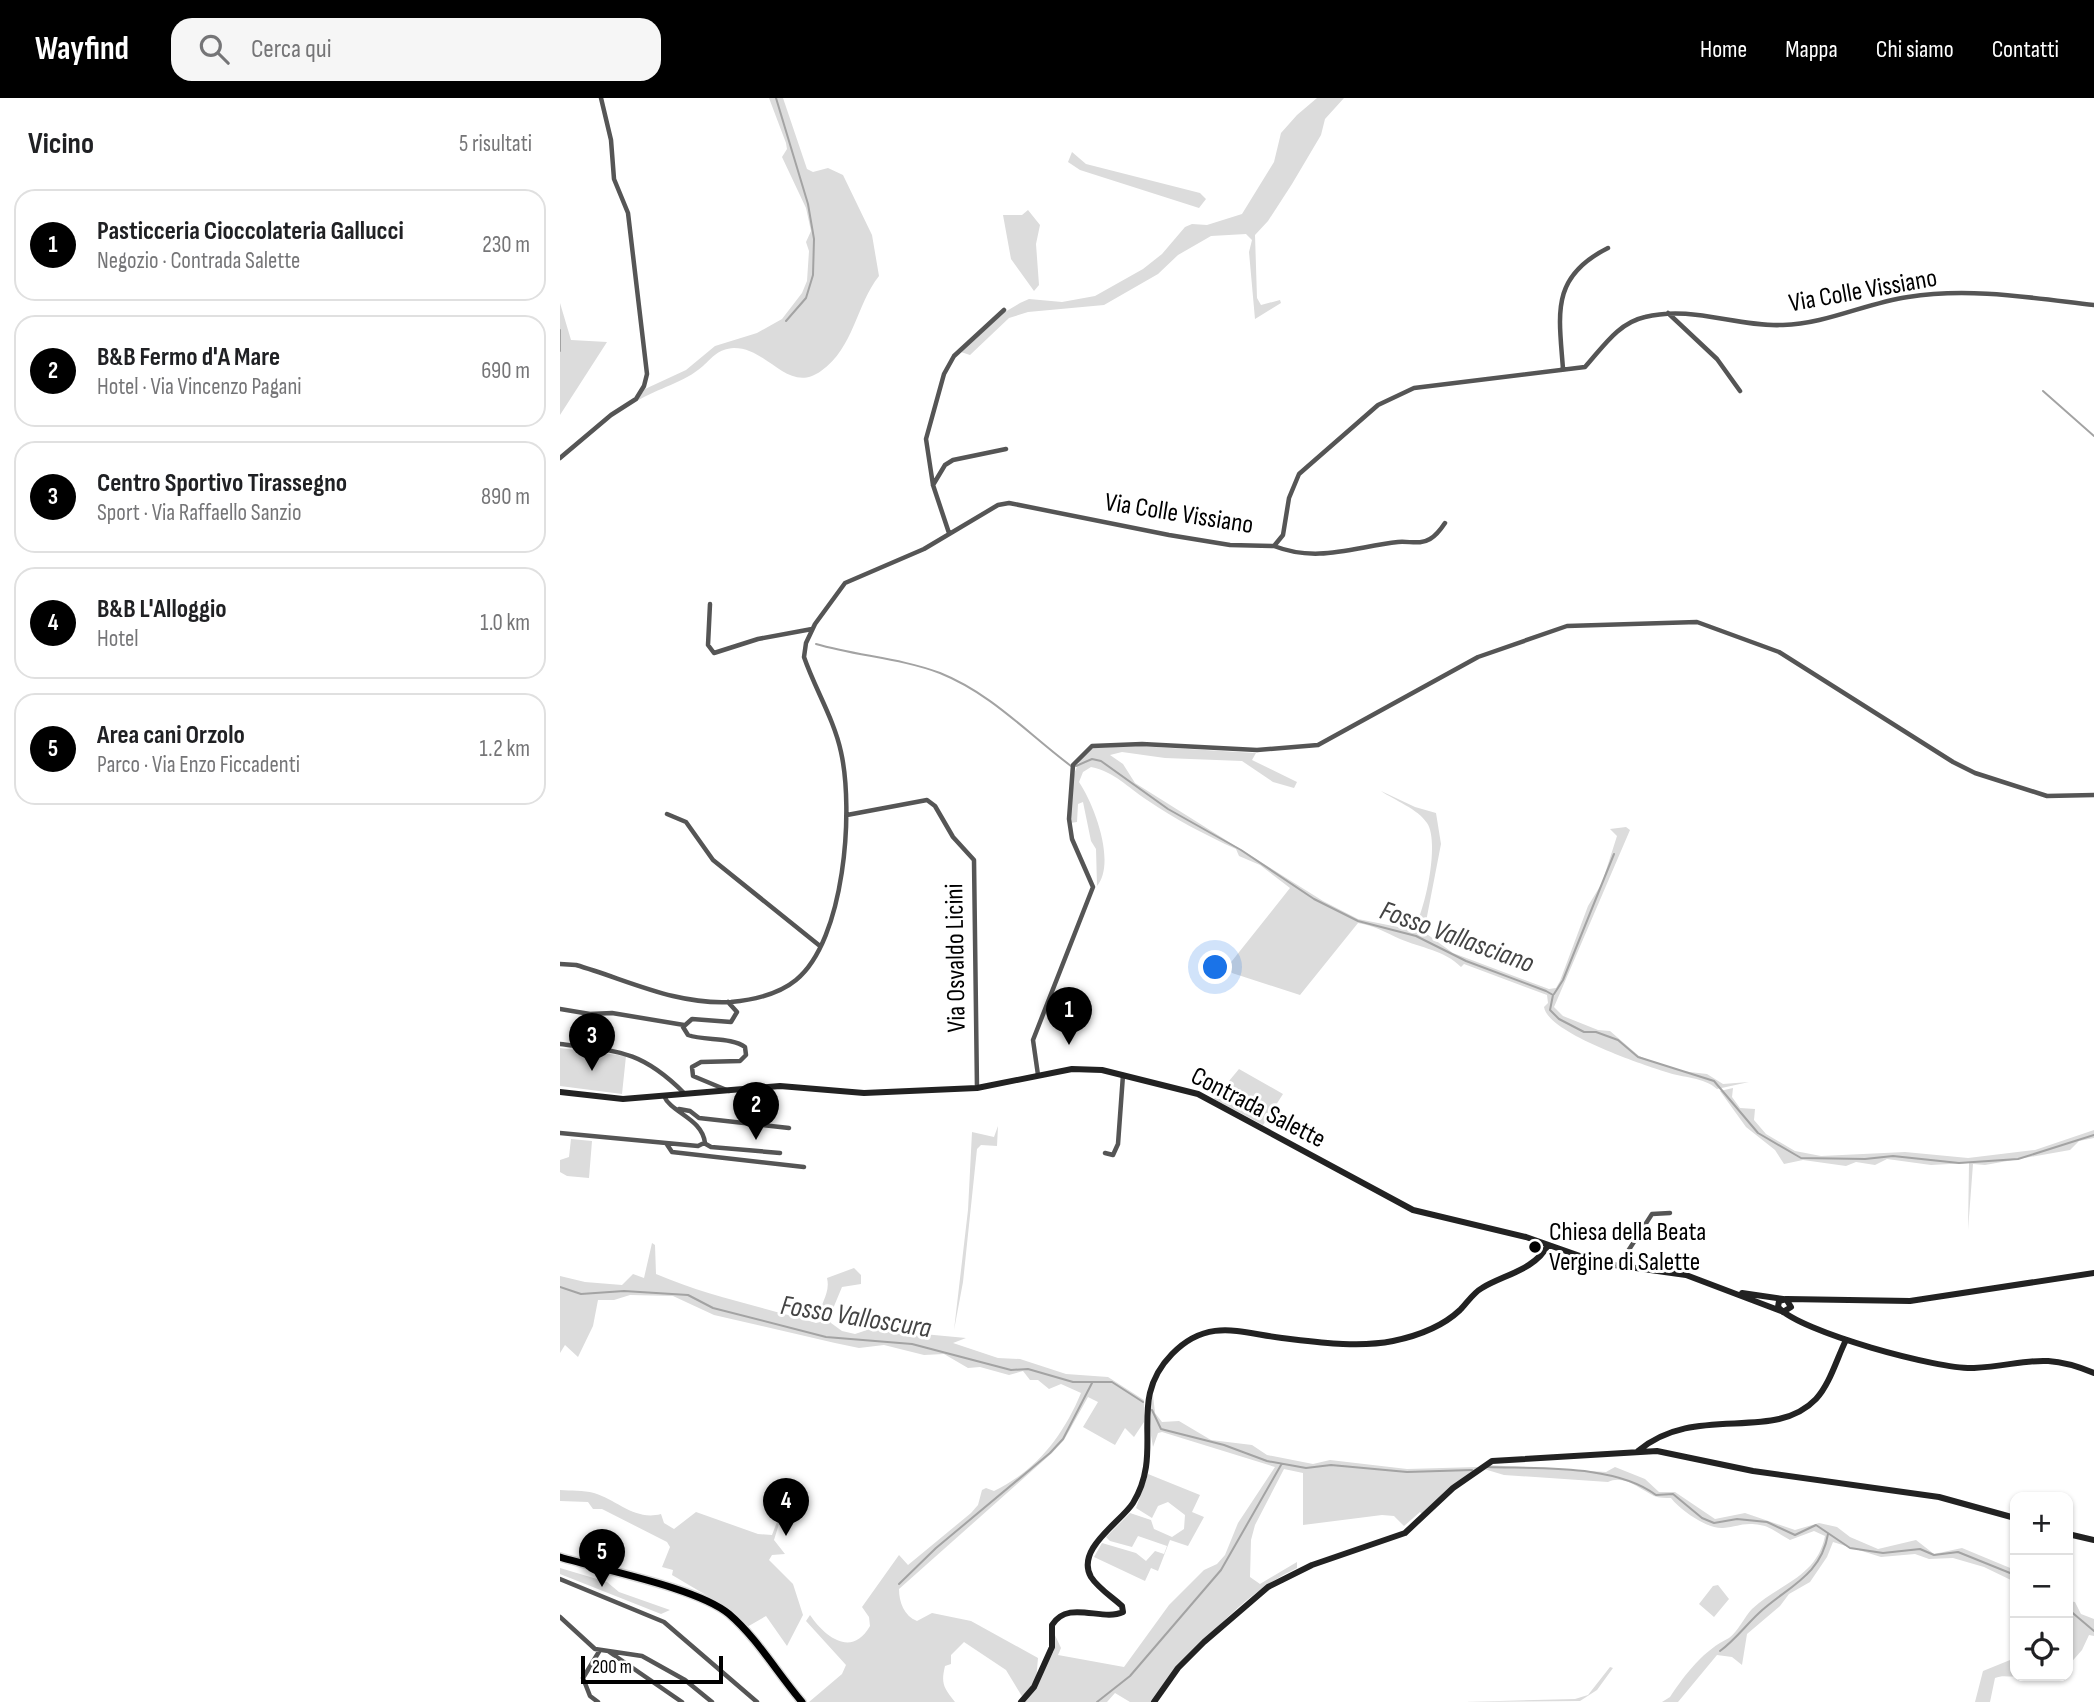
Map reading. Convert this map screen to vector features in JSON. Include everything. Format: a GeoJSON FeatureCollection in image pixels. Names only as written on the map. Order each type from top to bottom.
{"type":"FeatureCollection","features":[{"type":"Feature","properties":{"kind":"main road"},"geometry":{"type":"LineString","coordinates":[[560,1557],[694,1595],[717,1605],[741,1627],[802,1702]]}},
{"type":"Feature","properties":{"kind":"street"},"geometry":{"type":"LineString","coordinates":[[560,458],[611,415],[636,399],[646,374],[628,213],[614,179],[611,140],[601,98]]}},
{"type":"Feature","properties":{"kind":"street"},"geometry":{"type":"LineString","coordinates":[[1563,369],[1560,339],[1561,295],[1579,265],[1608,248]]}},
{"type":"Feature","properties":{"kind":"street","name":"Via Colle Vissiano"},"geometry":{"type":"LineString","coordinates":[[560,964],[595,970],[667,996],[728,1002],[778,991],[788,986],[808,968],[820,946],[834,904],[846,815],[841,750],[804,657],[806,643],[845,583],[894,564],[998,505],[1009,503],[1230,545],[1274,545],[1283,536],[1289,498],[1298,474],[1378,405],[1414,388],[1585,366],[1621,326],[1643,317],[1676,311],[1781,326],[1836,316],[1907,297],[1933,295],[2008,295],[2094,306]]}},
{"type":"Feature","properties":{"kind":"street"},"geometry":{"type":"LineString","coordinates":[[949,533],[933,485],[926,439],[944,374],[954,356],[1004,310]]}},
{"type":"Feature","properties":{"kind":"street"},"geometry":{"type":"LineString","coordinates":[[1667,313],[1717,359],[1740,391]]}},
{"type":"Feature","properties":{"kind":"street"},"geometry":{"type":"LineString","coordinates":[[933,485],[945,465],[953,460],[1006,449]]}},
{"type":"Feature","properties":{"kind":"street"},"geometry":{"type":"LineString","coordinates":[[1274,545],[1299,554],[1319,556],[1401,542],[1416,544],[1429,540],[1445,523]]}},
{"type":"Feature","properties":{"kind":"street"},"geometry":{"type":"LineString","coordinates":[[710,604],[708,646],[713,653],[769,637],[813,629]]}},
{"type":"Feature","properties":{"kind":"street"},"geometry":{"type":"LineString","coordinates":[[1038,1075],[1033,1040],[1093,887],[1069,829],[1073,767],[1092,746],[1116,744],[1247,750],[1318,745],[1478,657],[1567,626],[1697,622],[1779,652],[1953,762],[1975,773],[2047,796],[2094,795]]}},
{"type":"Feature","properties":{"kind":"street","name":"Via Osvaldo Licini"},"geometry":{"type":"LineString","coordinates":[[846,815],[927,800],[935,806],[953,837],[974,860],[977,1088]]}},
{"type":"Feature","properties":{"kind":"street"},"geometry":{"type":"LineString","coordinates":[[667,814],[686,822],[713,860],[820,946]]}},
{"type":"Feature","properties":{"kind":"street"},"geometry":{"type":"LineString","coordinates":[[560,1009],[590,1014],[612,1013],[684,1025],[692,1019],[731,1022],[737,1012],[728,1002]]}},
{"type":"Feature","properties":{"kind":"street"},"geometry":{"type":"LineString","coordinates":[[684,1025],[689,1035],[739,1043],[745,1047],[746,1055],[740,1061],[701,1062],[692,1067],[695,1078],[729,1091]]}},
{"type":"Feature","properties":{"kind":"street"},"geometry":{"type":"LineString","coordinates":[[560,1044],[625,1052],[659,1069],[684,1093]]}},
{"type":"Feature","properties":{"kind":"street","name":"Contrada Salette"},"geometry":{"type":"LineString","coordinates":[[560,1092],[623,1099],[780,1086],[863,1093],[977,1088],[1086,1068],[1123,1074],[1198,1094],[1398,1205],[1432,1216],[1517,1234],[1618,1266],[1669,1273],[1726,1289]]}},
{"type":"Feature","properties":{"kind":"street"},"geometry":{"type":"LineString","coordinates":[[1105,1153],[1113,1155],[1118,1144],[1123,1074]]}},
{"type":"Feature","properties":{"kind":"street"},"geometry":{"type":"LineString","coordinates":[[664,1095],[667,1102],[679,1109],[700,1131],[705,1143],[711,1147],[780,1153]]}},
{"type":"Feature","properties":{"kind":"street"},"geometry":{"type":"LineString","coordinates":[[679,1109],[690,1111],[699,1118],[789,1128]]}},
{"type":"Feature","properties":{"kind":"street"},"geometry":{"type":"LineString","coordinates":[[560,1133],[701,1146],[705,1143]]}},
{"type":"Feature","properties":{"kind":"street"},"geometry":{"type":"LineString","coordinates":[[666,1143],[672,1152],[804,1167]]}},
{"type":"Feature","properties":{"kind":"street"},"geometry":{"type":"LineString","coordinates":[[1618,1266],[1652,1214],[1670,1213]]}},
{"type":"Feature","properties":{"kind":"street"},"geometry":{"type":"LineString","coordinates":[[1021,1702],[1034,1687],[1052,1647],[1052,1625],[1058,1617],[1074,1612],[1123,1612],[1122,1606],[1091,1576],[1088,1562],[1100,1539],[1130,1507],[1139,1491],[1150,1453],[1146,1418],[1152,1385],[1180,1347],[1227,1329],[1301,1340],[1393,1341],[1433,1328],[1451,1318],[1479,1290],[1507,1278],[1541,1255],[1548,1245]]}},
{"type":"Feature","properties":{"kind":"street"},"geometry":{"type":"LineString","coordinates":[[1726,1289],[1785,1299],[1910,1301],[2094,1273]]}},
{"type":"Feature","properties":{"kind":"street"},"geometry":{"type":"LineString","coordinates":[[1726,1289],[1846,1340],[1950,1366],[1974,1368],[2050,1359],[2094,1373]]}},
{"type":"Feature","properties":{"kind":"street"},"geometry":{"type":"LineString","coordinates":[[1782,1312],[1807,1298]]}},
{"type":"Feature","properties":{"kind":"street"},"geometry":{"type":"LineString","coordinates":[[1785,1299],[1800,1320]]}},
{"type":"Feature","properties":{"kind":"street"},"geometry":{"type":"LineString","coordinates":[[1782,1312],[1778,1303],[1785,1299]]}},
{"type":"Feature","properties":{"kind":"street"},"geometry":{"type":"LineString","coordinates":[[1639,1451],[1661,1434],[1683,1426],[1774,1421],[1805,1406],[1816,1398],[1825,1385],[1846,1340]]}},
{"type":"Feature","properties":{"kind":"street"},"geometry":{"type":"LineString","coordinates":[[1154,1702],[1178,1668],[1268,1587],[1312,1565],[1405,1533],[1447,1493],[1484,1465],[1503,1459],[1657,1451],[1753,1471],[1939,1497],[2010,1517]]}},
{"type":"Feature","properties":{"kind":"street"},"geometry":{"type":"LineString","coordinates":[[2073,1535],[2094,1539]]}},
{"type":"Feature","properties":{"kind":"street"},"geometry":{"type":"LineString","coordinates":[[560,1579],[664,1622],[757,1702]]}},
{"type":"Feature","properties":{"kind":"street"},"geometry":{"type":"LineString","coordinates":[[560,1617],[595,1649],[607,1651],[621,1659],[682,1702]]}},
{"type":"Feature","properties":{"kind":"street"},"geometry":{"type":"LineString","coordinates":[[598,1702],[590,1696],[583,1678],[600,1649]]}},
{"type":"Feature","properties":{"kind":"street"},"geometry":{"type":"LineString","coordinates":[[607,1651],[625,1651],[662,1666],[712,1702]]}},
{"type":"Feature","properties":{"kind":"street"},"geometry":{"type":"LineString","coordinates":[[621,1659],[625,1651]]}},
{"type":"Feature","properties":{"kind":"shaded area"},"geometry":{"type":"Polygon","coordinates":[[[769,98],[783,98],[807,169],[813,172],[828,168],[843,175],[872,235],[879,276],[871,287],[841,351],[821,371],[809,377],[798,378],[758,355],[734,348],[716,354],[688,377],[637,401],[645,389],[686,370],[715,346],[757,333],[782,319],[802,293],[807,281],[809,251],[806,242],[811,231],[806,208],[782,157],[787,149],[786,143],[769,98]]]}},
{"type":"Feature","properties":{"kind":"shaded area"},"geometry":{"type":"Polygon","coordinates":[[[1317,98],[1344,98],[1325,119],[1321,135],[1292,184],[1268,221],[1255,235],[1257,298],[1261,305],[1280,300],[1281,303],[1255,319],[1249,252],[1252,240],[1246,234],[1211,236],[1178,255],[1158,274],[1104,305],[1028,312],[1009,318],[970,355],[961,352],[1005,312],[1020,303],[1029,299],[1062,302],[1095,296],[1143,269],[1162,254],[1185,227],[1192,224],[1207,225],[1242,214],[1274,162],[1281,133],[1317,98]]]}},
{"type":"Feature","properties":{"kind":"shaded area"},"geometry":{"type":"Polygon","coordinates":[[[1072,152],[1086,164],[1200,193],[1206,199],[1199,208],[1080,170],[1068,162],[1072,152]]]}},
{"type":"Feature","properties":{"kind":"shaded area"},"geometry":{"type":"Polygon","coordinates":[[[1028,210],[1040,225],[1036,244],[1039,285],[1034,291],[1011,259],[1003,215],[1022,215],[1028,210]]]}},
{"type":"Feature","properties":{"kind":"shaded area"},"geometry":{"type":"Polygon","coordinates":[[[560,303],[571,340],[607,342],[560,415],[560,303]]]}},
{"type":"Feature","properties":{"kind":"shaded area"},"geometry":{"type":"Polygon","coordinates":[[[1137,746],[1256,753],[1252,760],[1297,782],[1294,788],[1273,782],[1242,761],[1165,758],[1122,752],[1110,755],[1123,764],[1135,783],[1323,901],[1358,919],[1413,930],[1422,908],[1429,877],[1432,845],[1427,823],[1412,809],[1381,791],[1415,807],[1436,813],[1441,844],[1424,932],[1453,953],[1549,989],[1556,988],[1560,981],[1588,906],[1602,883],[1617,836],[1610,829],[1626,827],[1630,830],[1554,1007],[1563,1016],[1598,1030],[1610,1031],[1639,1056],[1651,1061],[1681,1071],[1707,1074],[1723,1084],[1749,1082],[1717,1089],[1700,1080],[1666,1072],[1617,1055],[1578,1037],[1549,1017],[1544,1007],[1548,1003],[1547,995],[1464,964],[1461,967],[1440,953],[1364,924],[1358,923],[1300,995],[1232,973],[1228,966],[1290,888],[1260,865],[1239,856],[1236,849],[1179,820],[1114,776],[1099,769],[1091,767],[1083,772],[1079,782],[1097,819],[1104,849],[1102,876],[1097,886],[1096,849],[1091,841],[1083,802],[1078,804],[1077,822],[1070,823],[1072,782],[1083,757],[1091,748],[1137,746]]]}},
{"type":"Feature","properties":{"kind":"shaded area"},"geometry":{"type":"Polygon","coordinates":[[[560,1048],[626,1056],[622,1094],[560,1086],[560,1048]]]}},
{"type":"Feature","properties":{"kind":"shaded area"},"geometry":{"type":"Polygon","coordinates":[[[1239,1069],[1283,1094],[1263,1125],[1214,1099],[1239,1069]]]}},
{"type":"Feature","properties":{"kind":"shaded area"},"geometry":{"type":"Polygon","coordinates":[[[1733,1088],[1732,1097],[1740,1108],[1755,1109],[1754,1120],[1766,1134],[1795,1151],[1821,1156],[1905,1152],[1968,1158],[2035,1150],[2094,1130],[2094,1138],[2079,1141],[2070,1150],[1985,1165],[1973,1164],[1968,1230],[1969,1163],[1931,1165],[1887,1159],[1875,1165],[1856,1162],[1846,1166],[1803,1160],[1784,1164],[1775,1150],[1746,1127],[1720,1091],[1733,1088]]]}},
{"type":"Feature","properties":{"kind":"shaded area"},"geometry":{"type":"Polygon","coordinates":[[[998,1126],[997,1146],[981,1145],[977,1149],[963,1282],[954,1330],[968,1210],[972,1132],[994,1137],[998,1126]]]}},
{"type":"Feature","properties":{"kind":"shaded area"},"geometry":{"type":"Polygon","coordinates":[[[571,1139],[592,1141],[589,1178],[567,1176],[560,1172],[560,1160],[569,1157],[571,1139]]]}},
{"type":"Feature","properties":{"kind":"shaded area"},"geometry":{"type":"Polygon","coordinates":[[[652,1243],[655,1245],[656,1274],[715,1295],[816,1323],[820,1322],[827,1278],[854,1268],[861,1275],[861,1284],[842,1287],[832,1311],[831,1323],[842,1331],[855,1334],[870,1329],[966,1338],[953,1343],[998,1358],[1020,1359],[1066,1374],[1108,1377],[1144,1400],[1144,1422],[1134,1437],[1125,1428],[1115,1445],[1083,1427],[1098,1402],[1088,1397],[1064,1440],[1052,1453],[899,1589],[903,1608],[917,1621],[932,1613],[971,1621],[1038,1658],[1036,1681],[1023,1698],[1006,1670],[964,1642],[951,1655],[951,1664],[945,1666],[944,1672],[944,1685],[955,1702],[809,1702],[842,1674],[846,1665],[806,1621],[810,1615],[823,1630],[839,1641],[855,1641],[863,1636],[870,1626],[869,1617],[862,1607],[899,1555],[908,1565],[971,1513],[978,1505],[982,1490],[986,1488],[994,1491],[1036,1462],[1066,1424],[1081,1393],[1061,1384],[1049,1389],[1038,1380],[1030,1380],[1023,1371],[1009,1375],[980,1367],[968,1368],[944,1354],[924,1355],[884,1345],[859,1348],[714,1315],[673,1296],[630,1295],[614,1300],[598,1300],[593,1326],[578,1357],[565,1345],[560,1353],[560,1276],[585,1282],[622,1285],[633,1274],[644,1278],[652,1243]]]}},
{"type":"Feature","properties":{"kind":"shaded area"},"geometry":{"type":"Polygon","coordinates":[[[1153,1395],[1155,1413],[1162,1422],[1179,1421],[1211,1440],[1252,1445],[1267,1455],[1313,1464],[1330,1460],[1407,1469],[1478,1467],[1423,1515],[1420,1512],[1404,1526],[1394,1516],[1382,1515],[1303,1525],[1303,1473],[1284,1469],[1255,1525],[1251,1540],[1250,1577],[1260,1584],[1297,1562],[1297,1568],[1275,1580],[1236,1610],[1200,1645],[1151,1702],[1130,1702],[1115,1693],[1107,1702],[1024,1702],[1054,1651],[1054,1633],[1061,1648],[1058,1655],[1124,1667],[1169,1605],[1204,1570],[1217,1564],[1225,1555],[1238,1523],[1275,1467],[1162,1432],[1158,1433],[1153,1447],[1148,1418],[1153,1395]]]}},
{"type":"Feature","properties":{"kind":"shaded area"},"geometry":{"type":"Polygon","coordinates":[[[1487,1465],[1606,1472],[1615,1467],[1645,1479],[1659,1492],[1675,1492],[1715,1519],[1745,1513],[1795,1530],[1819,1523],[1837,1527],[1850,1537],[1878,1549],[1916,1540],[1934,1554],[1962,1548],[2010,1568],[2010,1580],[1984,1567],[1953,1558],[1929,1559],[1915,1554],[1881,1557],[1833,1542],[1827,1557],[1810,1582],[1789,1594],[1780,1606],[1747,1634],[1742,1665],[1732,1657],[1717,1655],[1678,1702],[1662,1702],[1670,1697],[1689,1671],[1711,1649],[1732,1636],[1752,1609],[1806,1571],[1821,1550],[1825,1536],[1814,1531],[1790,1540],[1760,1525],[1723,1528],[1709,1525],[1694,1518],[1671,1498],[1654,1496],[1626,1481],[1504,1475],[1484,1469],[1487,1465]]]}},
{"type":"Feature","properties":{"kind":"shaded area"},"geometry":{"type":"Polygon","coordinates":[[[1148,1474],[1200,1495],[1192,1512],[1204,1517],[1188,1546],[1170,1540],[1158,1571],[1151,1568],[1145,1581],[1094,1557],[1102,1543],[1136,1553],[1146,1561],[1155,1551],[1164,1554],[1167,1546],[1138,1536],[1132,1547],[1110,1541],[1106,1537],[1130,1513],[1151,1520],[1154,1529],[1172,1537],[1184,1529],[1185,1515],[1168,1502],[1158,1506],[1152,1518],[1136,1508],[1148,1474]]]}},
{"type":"Feature","properties":{"kind":"shaded area"},"geometry":{"type":"Polygon","coordinates":[[[791,1485],[774,1540],[785,1554],[772,1555],[769,1560],[793,1584],[803,1615],[787,1646],[766,1616],[747,1627],[728,1608],[672,1575],[673,1570],[662,1567],[670,1547],[667,1542],[602,1509],[593,1509],[588,1502],[560,1501],[560,1490],[590,1492],[643,1515],[661,1514],[664,1523],[674,1529],[696,1512],[758,1534],[772,1535],[791,1485]]]}},
{"type":"Feature","properties":{"kind":"shaded area"},"geometry":{"type":"Polygon","coordinates":[[[560,1568],[607,1582],[619,1592],[670,1610],[661,1614],[560,1574],[560,1568]]]}},
{"type":"Feature","properties":{"kind":"shaded area"},"geometry":{"type":"Polygon","coordinates":[[[1718,1585],[1729,1599],[1714,1617],[1699,1604],[1713,1586],[1718,1585]]]}},
{"type":"Feature","properties":{"kind":"shaded area"},"geometry":{"type":"Polygon","coordinates":[[[2073,1602],[2081,1614],[2094,1619],[2094,1636],[2089,1635],[2082,1650],[2073,1660],[2073,1602]]]}},
{"type":"Feature","properties":{"kind":"shaded area"},"geometry":{"type":"Polygon","coordinates":[[[2010,1660],[2010,1676],[1995,1678],[1990,1702],[1975,1702],[1983,1671],[2010,1660]]]}},
{"type":"Feature","properties":{"kind":"shaded area"},"geometry":{"type":"Polygon","coordinates":[[[1610,1667],[1613,1668],[1597,1690],[1580,1701],[1463,1702],[1575,1699],[1588,1695],[1610,1667]]]}},
{"type":"Feature","properties":{"kind":"waterway"},"geometry":{"type":"LineString","coordinates":[[776,98],[808,204],[814,239],[813,275],[806,298],[786,321]]}},
{"type":"Feature","properties":{"kind":"waterway"},"geometry":{"type":"LineString","coordinates":[[560,330],[560,351]]}},
{"type":"Feature","properties":{"kind":"waterway"},"geometry":{"type":"LineString","coordinates":[[2043,391],[2094,436]]}},
{"type":"Feature","properties":{"kind":"waterway","name":"Fosso Vallasciano"},"geometry":{"type":"LineString","coordinates":[[816,644],[910,664],[959,682],[993,703],[1071,766]]}},
{"type":"Feature","properties":{"kind":"waterway","name":"Fosso Vallasciano"},"geometry":{"type":"LineString","coordinates":[[1076,766],[1092,759],[1101,761],[1168,809],[1241,850],[1314,899],[1358,921],[1416,936],[1466,961],[1546,991],[1553,995],[1550,1010],[1559,1019],[1584,1032],[1596,1032],[1618,1040],[1638,1057],[1714,1081],[1758,1133],[1801,1158],[1865,1159],[1893,1156],[1959,1163],[2018,1159],[2094,1135]]}},
{"type":"Feature","properties":{"kind":"waterway"},"geometry":{"type":"LineString","coordinates":[[1554,994],[1563,980],[1614,854]]}},
{"type":"Feature","properties":{"kind":"waterway","name":"Fosso Valloscura"},"geometry":{"type":"LineString","coordinates":[[560,1287],[581,1294],[624,1291],[688,1295],[713,1308],[826,1337],[912,1344],[1011,1370],[1028,1369],[1073,1382],[1112,1382],[1143,1402]]}},
{"type":"Feature","properties":{"kind":"waterway"},"geometry":{"type":"LineString","coordinates":[[899,1584],[936,1548],[1050,1453],[1063,1439],[1092,1383]]}},
{"type":"Feature","properties":{"kind":"waterway","name":"Fosso Valloscura"},"geometry":{"type":"LineString","coordinates":[[1152,1410],[1161,1429],[1224,1445],[1267,1461],[1306,1468],[1331,1465],[1407,1472],[1472,1470]]}},
{"type":"Feature","properties":{"kind":"waterway"},"geometry":{"type":"LineString","coordinates":[[1097,1702],[1130,1676],[1221,1570],[1281,1465]]}},
{"type":"Feature","properties":{"kind":"waterway","name":"Fosso Valloscura"},"geometry":{"type":"LineString","coordinates":[[1487,1467],[1598,1473],[1639,1485],[1656,1495],[1673,1494],[1702,1518],[1714,1523],[1737,1519],[1767,1522],[1795,1535],[1816,1525],[1850,1548],[1883,1553],[1920,1549],[1934,1555],[1958,1552],[2010,1573]]}},
{"type":"Feature","properties":{"kind":"waterway"},"geometry":{"type":"LineString","coordinates":[[1720,1651],[1759,1613],[1810,1571],[1824,1548],[1828,1534]]}},
{"type":"Feature","properties":{"kind":"waterway","name":"Fosso Valloscura"},"geometry":{"type":"LineString","coordinates":[[2073,1613],[2094,1631]]}},
{"type":"Feature","properties":{"kind":"place","name":"Pasticceria Cioccolateria Gallucci"},"geometry":{"type":"Point","coordinates":[1069,1045]}},
{"type":"Feature","properties":{"kind":"place","name":"Centro Sportivo Tirassegno"},"geometry":{"type":"Point","coordinates":[592,1071]}},
{"type":"Feature","properties":{"kind":"place","name":"B&B Fermo d'A Mare"},"geometry":{"type":"Point","coordinates":[756,1140]}},
{"type":"Feature","properties":{"kind":"place","name":"Chiesa della Beata Vergine di Salette"},"geometry":{"type":"Point","coordinates":[1535,1247]}},
{"type":"Feature","properties":{"kind":"place","name":"B&B L'Alloggio"},"geometry":{"type":"Point","coordinates":[786,1536]}},
{"type":"Feature","properties":{"kind":"place","name":"Area cani Orzolo"},"geometry":{"type":"Point","coordinates":[602,1587]}}]}
